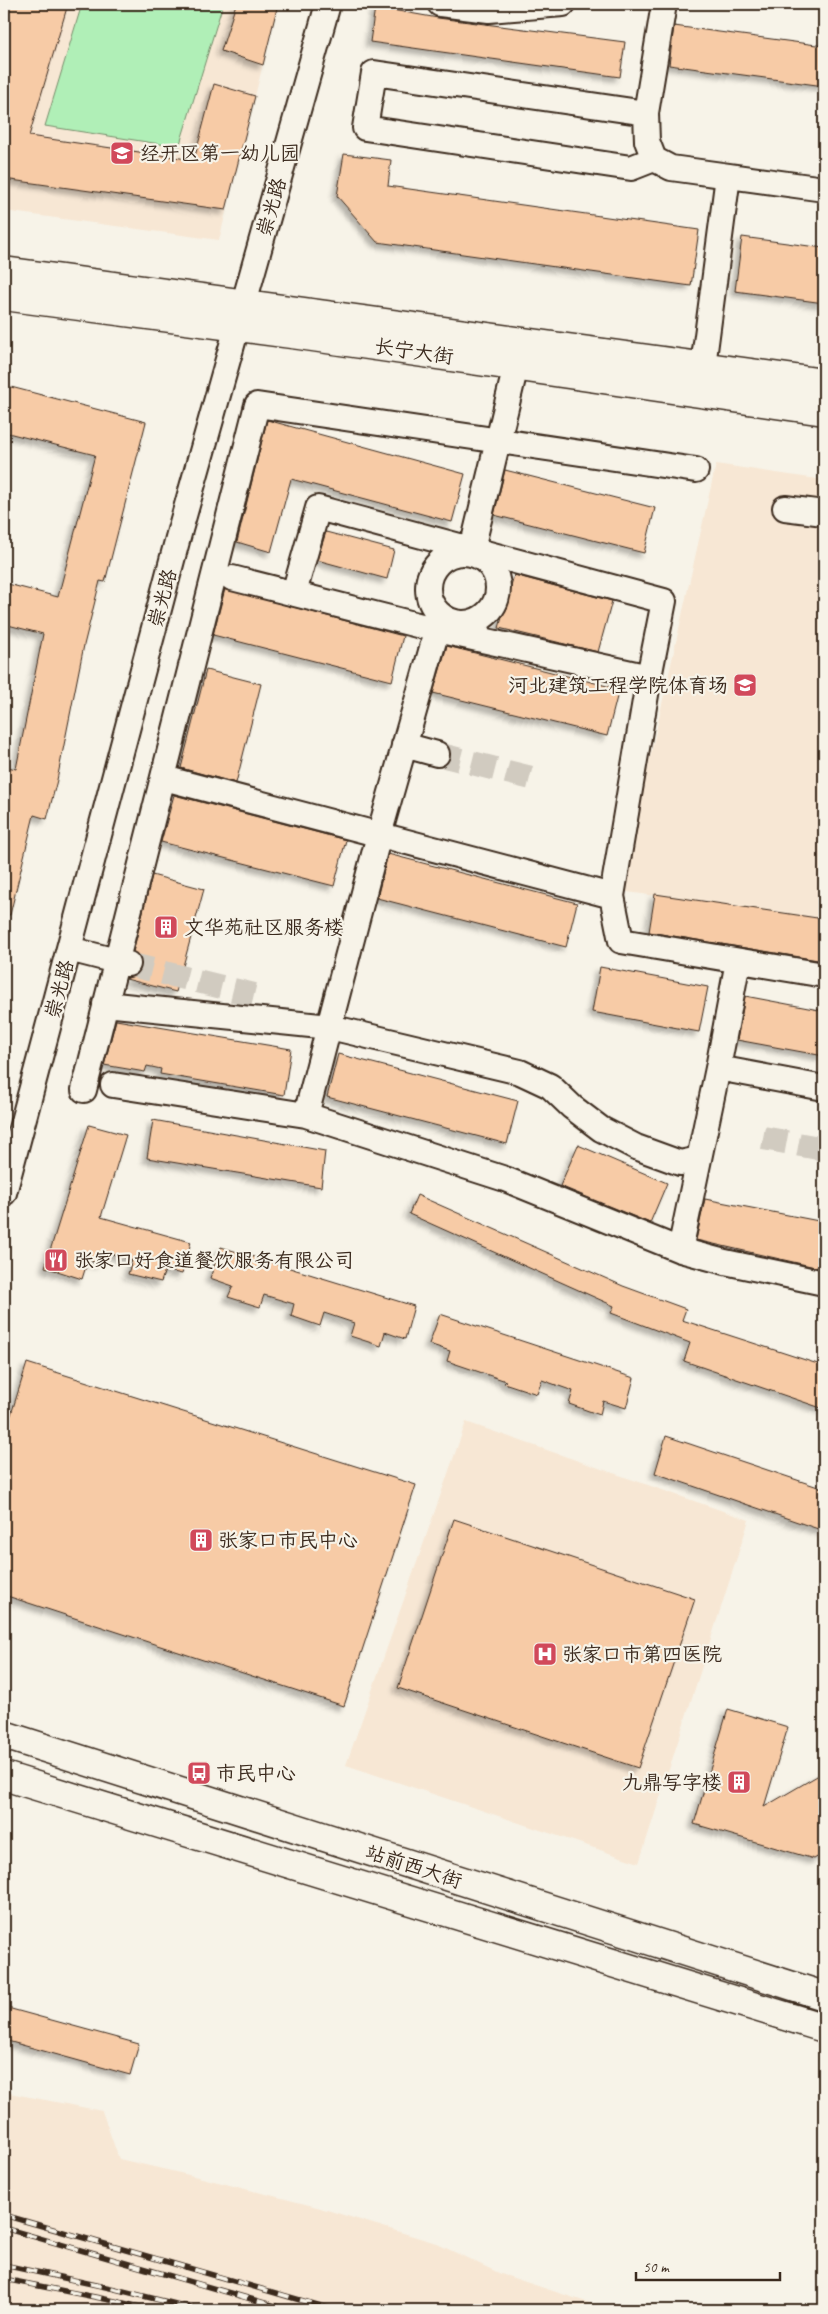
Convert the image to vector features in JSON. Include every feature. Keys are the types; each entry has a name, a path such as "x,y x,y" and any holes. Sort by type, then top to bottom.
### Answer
{"main road":[{"name":"长宁大街","path":"4,271 516,366 824,411"},
{"name":"长宁大街","path":"4,296 241,316 703,366 824,383"},
{"name":"站前西大街","path":"4,1735 824,1996"},
{"name":"站前西大街","path":"4,1776 824,2028"}],"street":[{"name":"崇光路","path":"4,1194 180,530 328,4"},
{"path":"440,4 489,10 563,4"},
{"path":"664,4 646,113 648,141 654,159 671,168 824,189"},
{"path":"646,113 374,73 365,128 631,168 654,159"},
{"path":"703,366 728,176"},
{"path":"471,551 516,366"},
{"path":"84,1090 105,1004 122,963 164,778 257,405 498,439 696,470"},
{"path":"294,593 318,508 471,551 664,601 649,677 612,896 621,941 824,975"},
{"path":"785,508 824,513"},
{"path":"306,1115 379,835 439,622 429,595 428,583 438,563 448,556 471,551 490,565 496,575 497,597 492,608 479,618 462,622 451,620 439,622"},
{"path":"232,578 294,593 439,622 649,677"},
{"path":"404,745 437,754"},
{"path":"164,778 612,896"},
{"path":"69,949 122,963"},
{"path":"680,1250 738,961"},
{"path":"105,1004 330,1027 520,1072 550,1086 572,1107 600,1129 636,1147 680,1163 699,1159"},
{"path":"718,1068 824,1088"},
{"path":"113,1085 306,1115 505,1180 680,1250 824,1284"}],"shaded area":[{"name":"经开区第一幼儿园","path":"4,4 278,4 219,240 4,211"},
{"name":"河北建筑工程学院体育场","path":"716,464 824,480 824,919 620,891"},
{"name":"张家口市第四医院","path":"466,1422 749,1520 639,1863 346,1765"},
{"path":"4,2092 102,2111 119,2159 317,2207 433,2242 501,2274 611,2310 4,2310"}],"green space":[{"path":"82,4 223,4 179,147 45,126"}],"building":[{"path":"7,4 68,4 29,136 194,160 214,84 255,96 226,210 4,179 4,15"},
{"path":"236,4 278,4 263,65 221,51"},
{"path":"375,7 438,18 625,42 620,77 370,42"},
{"path":"674,26 824,46 824,86 669,65"},
{"path":"344,154 391,160 388,186 699,230 691,286 377,242 337,196"},
{"path":"742,237 824,248 824,303 735,291"},
{"path":"7,386 146,422 105,582 100,581 84,645 57,780 47,819 34,815 10,915 4,914 4,766 16,769 43,634 4,624 4,583 58,597 95,455 4,432 4,398"},
{"path":"267,420 465,474 452,522 291,479 271,552 237,542"},
{"path":"505,470 655,508 644,553 494,515"},
{"path":"326,532 394,550 387,579 317,560"},
{"path":"514,575 612,601 598,652 499,628"},
{"path":"225,589 403,636 392,681 213,635"},
{"path":"447,646 619,689 607,736 433,693"},
{"path":"206,670 261,684 236,783 181,768"},
{"path":"174,795 346,840 334,886 161,842"},
{"path":"388,854 577,903 566,947 377,898"},
{"name":"文华苑社区服务楼","path":"152,875 204,889 176,992 126,979 137,974 141,967 141,960 133,952"},
{"path":"655,894 824,919 824,961 649,932"},
{"path":"600,967 708,987 699,1032 592,1012"},
{"path":"745,996 824,1011 824,1056 737,1040"},
{"path":"116,1020 291,1049 284,1095 160,1074 161,1069 147,1066 145,1072 104,1065"},
{"path":"338,1054 518,1101 507,1144 327,1097"},
{"path":"153,1120 325,1151 321,1187 147,1158"},
{"path":"89,1125 126,1135 101,1217 191,1242 182,1274 165,1270 161,1282 128,1274 132,1260 103,1251 100,1264 88,1260 82,1279 45,1267"},
{"path":"578,1145 667,1183 650,1223 560,1186"},
{"path":"417,1195 623,1286 686,1309 682,1320 824,1366 824,1409 684,1361 690,1343 611,1313 614,1306 409,1214"},
{"path":"705,1199 824,1222 824,1269 696,1240"},
{"path":"221,1247 414,1306 405,1339 385,1332 381,1346 350,1336 354,1323 324,1313 320,1326 291,1316 294,1304 264,1295 260,1307 228,1297 233,1286 210,1278"},
{"path":"440,1314 634,1378 626,1408 603,1401 600,1415 569,1404 573,1391 542,1380 537,1394 504,1383 506,1381 447,1361 450,1351 429,1344"},
{"name":"张家口市民中心","path":"27,1363 416,1485 344,1706 4,1595 4,1437"},
{"path":"666,1436 824,1489 824,1531 655,1473"},
{"name":"张家口市第四医院","path":"454,1519 695,1599 638,1768 398,1688"},
{"name":"九鼎写字楼","path":"728,1709 788,1727 764,1807 824,1772 824,1853 814,1859 694,1824"},
{"path":"4,2007 139,2044 130,2075 4,2040"}],"tunnel":[{"path":"437,754 539,780"},
{"path":"128,964 254,995"},
{"path":"763,1138 824,1149"}],"railway":[{"path":"4,2215 335,2310"},
{"path":"4,2228 289,2310"},
{"path":"4,2265 200,2310"},
{"path":"4,2279 152,2310"}],"place":[{"name":"经开区第一幼儿园","path":"122,153"},
{"name":"河北建筑工程学院体育场","path":"745,685"},
{"name":"文华苑社区服务楼","path":"166,927"},
{"name":"张家口好食道餐饮服务有限公司","path":"56,1260"},
{"name":"张家口市民中心","path":"201,1540"},
{"name":"张家口市第四医院","path":"545,1654"},
{"name":"市民中心","path":"199,1773"},
{"name":"九鼎写字楼","path":"739,1782"}]}
